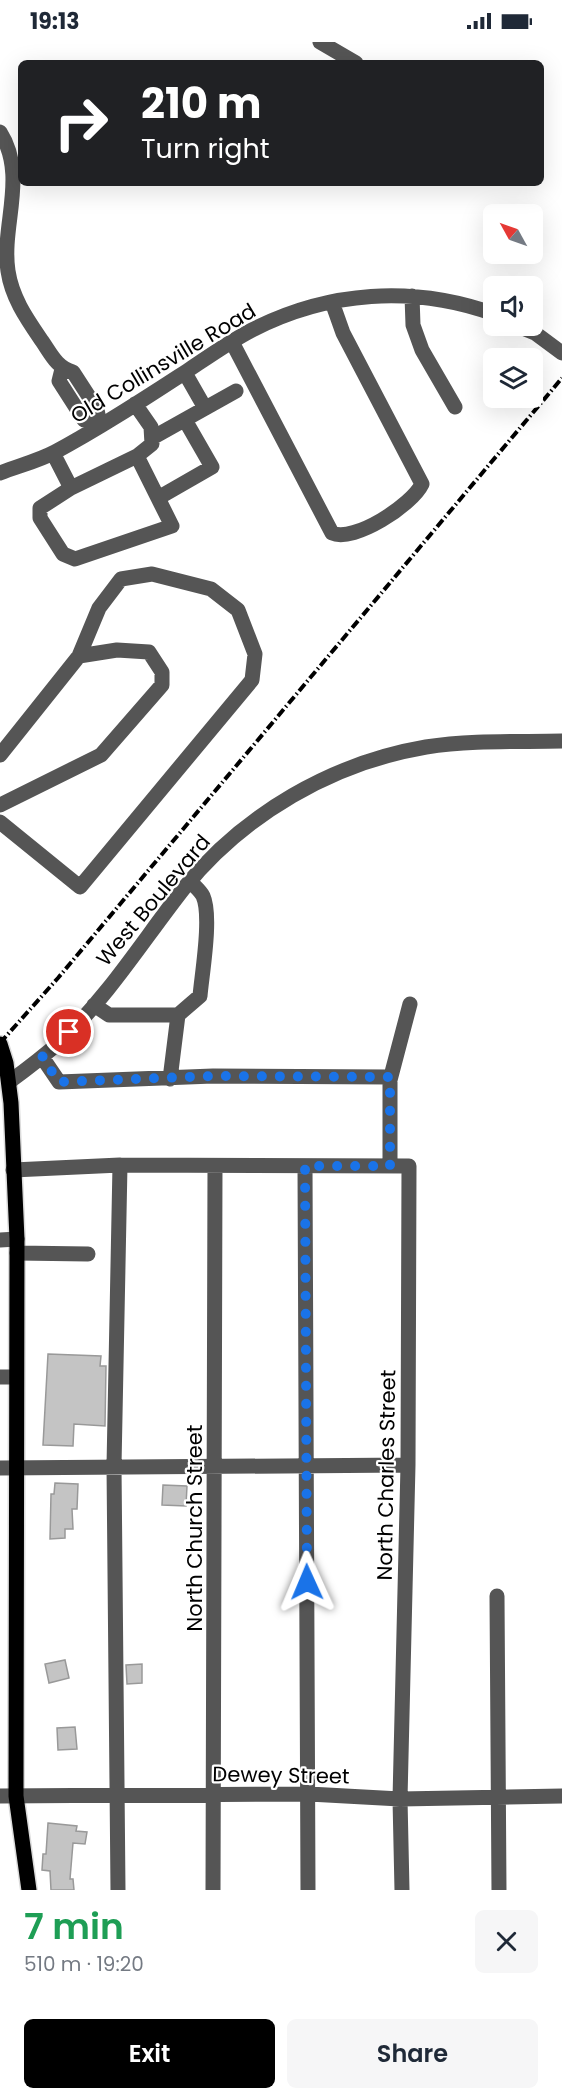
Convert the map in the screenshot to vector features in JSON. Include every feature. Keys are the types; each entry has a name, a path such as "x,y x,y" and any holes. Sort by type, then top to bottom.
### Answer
{"main road":[{"path":"0,1044 9,1082 17,1246 8,1377 8,1796 29,1887"}],"street":[{"path":"320,42 351,60"},
{"path":"0,132 12,160 14,182 4,258 14,294 23,314 62,369 73,372 97,409 100,426"},
{"name":"Old Collinsville Road","path":"0,473 53,453 100,426 232,342 253,330 300,310 345,299 396,295 447,300 483,311"},
{"path":"412,296 413,325 422,350 455,407"},
{"path":"232,342 332,533 339,536 355,533 398,510 412,499 422,484 343,333 332,302"},
{"path":"539,336 562,353"},
{"path":"184,373 205,408"},
{"path":"152,438 236,391"},
{"path":"135,404 151,427 152,444 137,456 71,489 40,508 40,518 63,554 75,559 172,526 137,456"},
{"path":"158,498 212,467 184,420"},
{"path":"53,453 71,489"},
{"path":"0,755 79,656 99,608 121,579 152,574 211,589 238,609 255,654 252,680 80,887 0,822"},
{"path":"0,805 101,755 162,685 162,672 149,652 117,650 79,656"},
{"name":"West Boulevard","path":"9,1082 42,1057 69,1032 94,1005 190,881 231,840 264,813 297,793 345,770 383,757 432,747 463,744 562,741"},
{"path":"94,1005 109,1015 178,1015 200,996 206,907 202,894 190,881"},
{"path":"13,1170 120,1165 390,1166 390,1080 410,1004"},
{"path":"170,1079 178,1015"},
{"path":"42,1057 59,1082 213,1076 390,1077 390,1080"},
{"path":"118,1890 114,1466 120,1165"},
{"name":"North Church Street","path":"213,1890 215,1166"},
{"path":"305,1166 308,1890"},
{"name":"North Charles Street","path":"390,1166 409,1166 408,1465 400,1799 402,1890"},
{"path":"0,1240 17,1246 88,1254"},
{"path":"8,1467 408,1465"},
{"path":"497,1596 499,1890"},
{"name":"Dewey Street","path":"8,1796 309,1794 400,1799 562,1796"}],"building":[{"path":"48,1354 101,1356 100,1366 106,1366 105,1426 74,1424 73,1446 43,1445"},
{"path":"55,1483 78,1484 77,1509 72,1509 73,1529 65,1529 65,1538 50,1539 51,1494 54,1494"},
{"path":"163,1485 187,1486 186,1506 162,1505"},
{"path":"65,1660 69,1678 49,1683 45,1664"},
{"path":"142,1664 142,1683 127,1684 126,1665"},
{"path":"75,1727 77,1749 58,1750 57,1728"},
{"path":"48,1823 77,1826 76,1831 87,1832 85,1844 73,1843 70,1879 73,1879 74,1890 51,1890 50,1871 42,1870 43,1854 46,1854"}],"railway":[{"path":"0,1043 58,978 562,378"}],"route":[{"path":"69,1032 42,1057 59,1082 213,1076 390,1077 390,1166 305,1166 307,1582"}]}
